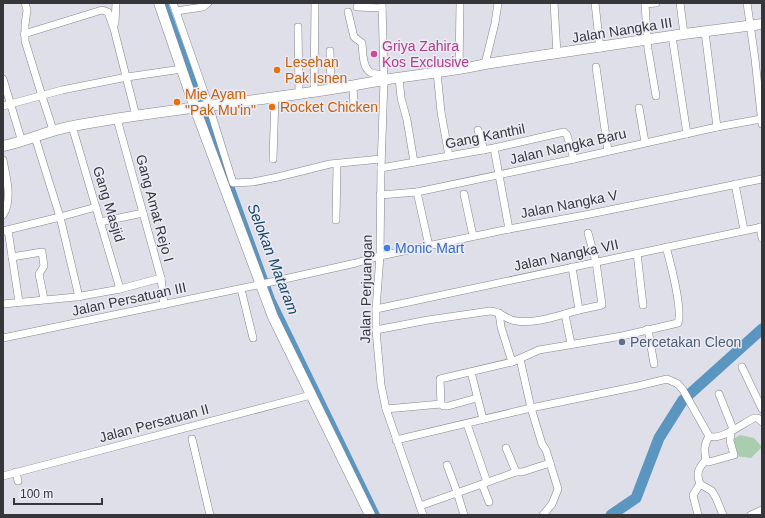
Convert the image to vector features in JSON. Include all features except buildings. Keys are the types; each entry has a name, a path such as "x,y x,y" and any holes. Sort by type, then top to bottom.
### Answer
{"street":[{"path":"25,3 27,10 24,34 42,96 54,130"},
{"path":"114,29 116,3"},
{"path":"159,3 195,108 265,283 274,317 370,515"},
{"path":"173,3 233,183 265,180 294,174 325,165 348,161 381,159"},
{"path":"176,11 203,7 208,3"},
{"path":"314,92 315,3"},
{"path":"459,70 460,3"},
{"path":"486,64 498,3"},
{"path":"554,3 557,54"},
{"path":"595,3 600,48"},
{"path":"656,3 645,4 647,40 656,96"},
{"path":"680,3 684,34"},
{"path":"747,3 762,121"},
{"path":"357,7 382,5"},
{"name":"Jalan Perjuangan","path":"382,5 383,77 380,256 376,330 381,385 386,409 423,515"},
{"path":"24,34 102,10 108,12 127,77 136,116"},
{"path":"348,12 354,37 362,43 364,61 367,70 383,77"},
{"name":"Jalan Nangka III","path":"3,146 22,142 54,130 72,126 353,86 383,77 400,78 459,70 486,64 600,48 684,34 762,24"},
{"path":"298,27 299,94"},
{"path":"705,32 717,127"},
{"path":"672,36 687,134"},
{"path":"330,51 331,89"},
{"path":"596,67 608,151"},
{"path":"7,105 62,90 127,77 182,69"},
{"path":"437,72 440,112 449,156"},
{"path":"400,78 401,98 407,120 414,162"},
{"path":"3,79 7,88 7,105 22,142"},
{"path":"353,86 354,109"},
{"path":"273,159 275,96"},
{"path":"639,108 645,142"},
{"name":"Gang Amat Rejo I","path":"117,119 161,278 164,305"},
{"name":"Jalan Nangka Baru","path":"380,196 417,192 717,127 762,121"},
{"name":"Gang Masjid","path":"72,126 120,289"},
{"path":"478,130 484,150"},
{"name":"Gang Kanthil","path":"381,168 484,150 564,132 567,135 574,159"},
{"path":"35,137 60,217 79,296"},
{"path":"494,148 509,229"},
{"path":"3,160 8,191 6,211 3,215"},
{"path":"336,220 337,164"},
{"name":"Jalan Nangka V","path":"265,283 473,236 762,179"},
{"path":"735,184 744,230"},
{"path":"417,192 429,246"},
{"path":"464,194 473,236"},
{"path":"19,302 12,257 5,229 60,217 96,207"},
{"path":"100,222 143,213"},
{"path":"761,227 762,238"},
{"name":"Jalan Nangka VII","path":"376,309 761,227"},
{"path":"376,330 428,320 490,311 499,313 508,319 526,322 602,305 596,262 588,233"},
{"path":"440,404 440,380 512,362 539,350 622,336 677,323 679,321 677,298 672,268 666,247"},
{"path":"12,257 42,252 44,266 39,274 44,299"},
{"path":"637,253 643,305"},
{"path":"572,267 579,310"},
{"path":"3,304 79,296 120,289 161,278"},
{"name":"Jalan Persatuan III","path":"3,338 265,283"},
{"path":"241,289 253,338"},
{"path":"499,313 501,327 512,362"},
{"path":"565,314 571,344"},
{"path":"648,329 654,364"},
{"path":"520,359 531,408 558,489 552,504 543,515"},
{"path":"396,440 531,408 638,386 663,379 678,384 692,404 709,436 713,438 761,416 742,367"},
{"path":"471,372 483,419"},
{"path":"706,460 709,462 734,455 730,441 732,430 719,394"},
{"name":"Jalan Persatuan II","path":"3,476 311,395"},
{"path":"386,409 440,404 444,407 477,398"},
{"path":"467,424 485,483 489,502"},
{"path":"706,460 704,445 709,436"},
{"path":"192,439 210,515"},
{"path":"506,448 516,472"},
{"path":"706,460 700,466 698,478 700,484 712,491 723,515"},
{"path":"420,506 516,472 522,472 550,463"},
{"path":"447,465 464,515"},
{"path":"16,472 18,481"},
{"path":"698,515 693,495 700,484"},
{"path":"751,515 762,510"}],"green space":[{"path":"740,435 754,438 762,447 751,458 735,456 730,441"}],"waterway":[{"name":"Selokan Mataram","path":"165,3 272,299 377,515"},
{"path":"611,515 636,498 659,438 683,400 762,329"}],"place":[{"name":"Griya Zahira Kos Exclusive","path":"374,54"},
{"name":"Lesehan Pak Isnen","path":"277,70"},
{"name":"Mie Ayam \"Pak Mu'in\"","path":"177,102"},
{"name":"Rocket Chicken","path":"272,107"},
{"name":"Monic Mart","path":"387,248"},
{"name":"Percetakan Cleon","path":"622,342"}]}
